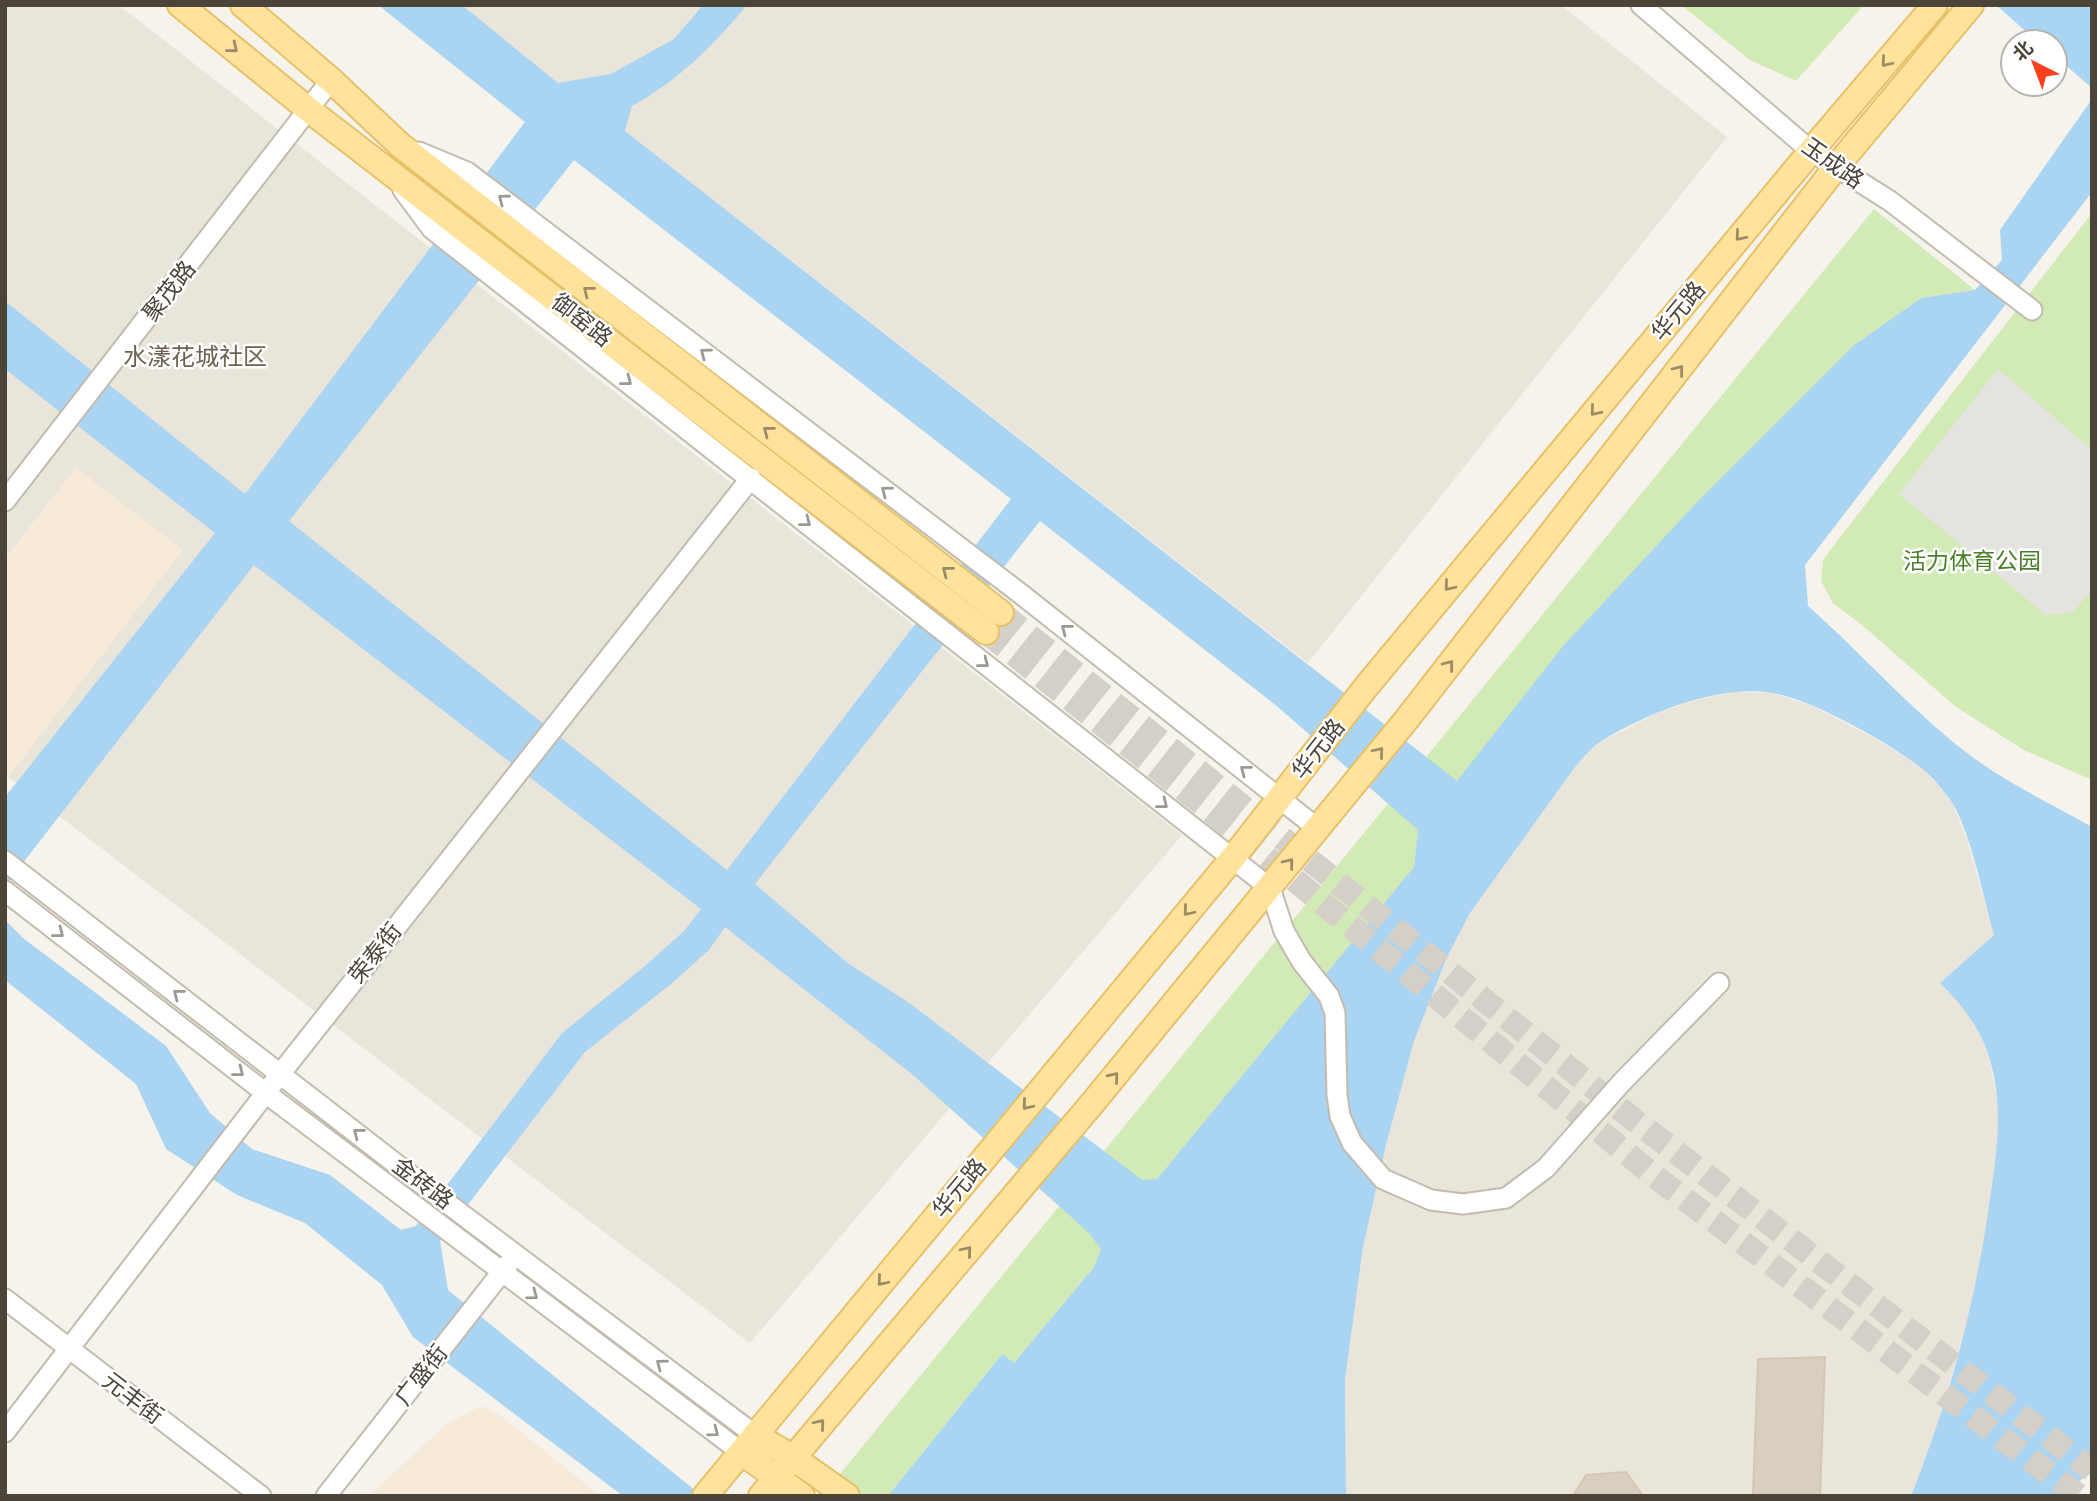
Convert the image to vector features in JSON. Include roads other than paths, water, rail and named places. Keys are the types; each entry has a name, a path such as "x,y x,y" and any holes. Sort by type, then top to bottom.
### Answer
{"main road":[{"name":"御窑路","path":"180,5 309,110 387,169 438,220 503,271 986,632"},
{"name":"御窑路","path":"243,5 331,80 400,145 463,181 1001,613"},
{"name":"华元路","path":"761,1496 1270,888 1407,719 1836,167 1971,5"},
{"name":"华元路","path":"707,1493 1232,859 1366,687 1811,150 1933,8"},
{"name":"金砖路","path":"748,1443 785,1467 847,1496"},
{"name":"金砖路","path":"785,1467 802,1496"}],"street":[{"name":"玉成路","path":"1641,5 1811,150 1890,201 2032,310"},
{"name":"聚茂路","path":"5,501 331,80"},
{"path":"463,181 539,227 1021,594 1317,828"},
{"path":"503,271 751,478 1270,888 1284,931 1302,962 1329,996 1335,1013 1340,1116 1352,1143 1383,1179 1431,1200 1463,1204 1506,1198 1546,1168 1622,1082 1719,984"},
{"name":"荣泰街","path":"5,1432 505,786 751,478"},
{"name":"金砖路","path":"5,861 431,1191 475,1222 748,1443"},
{"name":"金砖路","path":"5,891 267,1094 502,1271 748,1443"},
{"name":"广盛街","path":"326,1496 516,1255"},
{"name":"元丰街","path":"5,1299 261,1496"}],"water":[{"path":"378,5 462,5 558,83 611,74 674,39 703,5 747,5 694,61 665,85 632,106 625,131 1457,781 1564,645 1702,497 1853,346 1921,298 1975,290 2002,260 2000,230 2092,99 2092,192 1805,565 1808,606 1926,718 1997,774 2092,827 2092,1473 2084,1477 2065,1496 1911,1496 1949,1387 1969,1313 1984,1237 1998,1128 1994,1075 1981,1036 1956,1000 1940,983 1994,935 1963,825 1949,798 1936,782 1924,770 1870,734 1808,704 1773,693 1752,691 1705,697 1635,722 1597,744 1575,767 1470,913 1447,957 1414,1041 1386,1145 1363,1247 1345,1380 1346,1496 888,1496 1002,1354 1014,1363 1094,1267 1101,1249 1089,1233 913,1075 725,927 709,950 671,984 585,1052 440,1241 448,1290 702,1496 623,1496 413,1337 382,1285 305,1223 237,1195 166,1149 136,1084 5,980 5,920 23,938 166,1046 210,1113 252,1149 330,1175 401,1230 416,1226 562,1033 645,966 684,931 701,909 254,565 5,886 5,797 215,533 5,369 5,301 245,494 525,122","holes":["574,160 1011,499 727,870 289,521","1040,521 1278,707 1418,830 1414,867 1157,1179 1142,1180 908,1002 849,964 755,884"]},
{"path":"1996,5 2092,5 2092,88 2069,68 2069,28 2022,28"}],"tunnel":[{"path":"1001,613 1638,1123 2092,1470"},
{"path":"986,632 1212,812 1653,1175 2079,1496"}],"district":[{"name":"水漾花城社区","path":"195,357"}],"park label":[{"name":"活力体育公园","path":"1972,561"}]}
